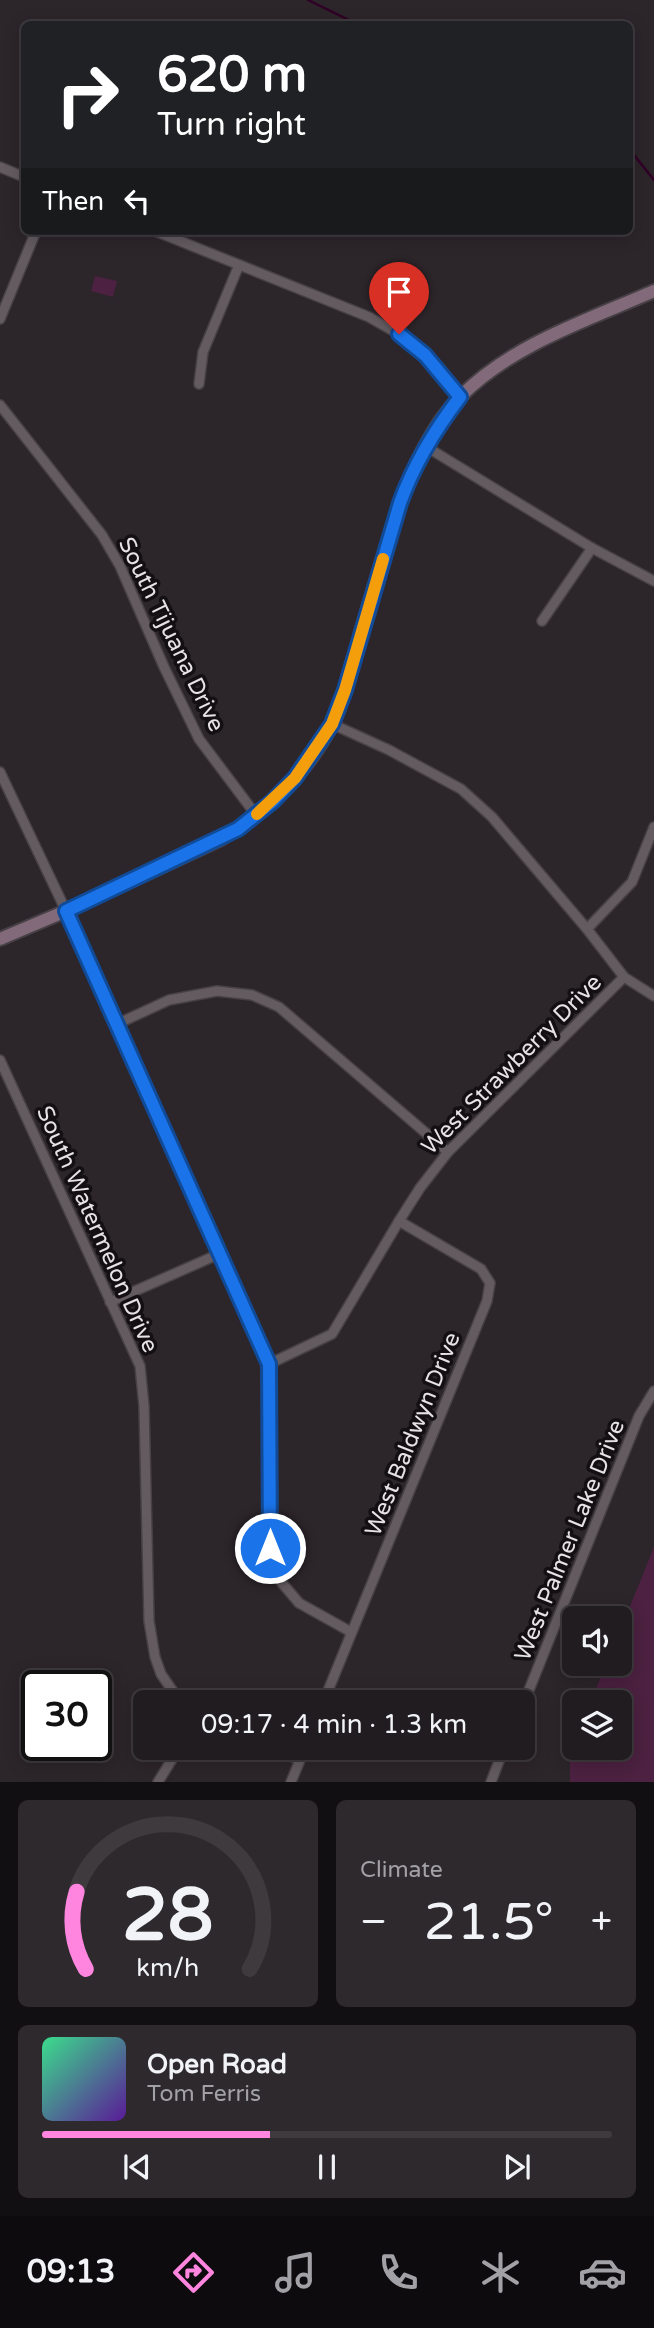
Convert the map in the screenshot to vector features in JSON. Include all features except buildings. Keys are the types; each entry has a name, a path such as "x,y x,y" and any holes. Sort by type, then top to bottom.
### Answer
{"street":[{"path":"0,167 21,176"},
{"path":"0,319 34,235"},
{"path":"165,235 369,317 399,334 425,355 460,397"},
{"path":"199,384 203,352 239,265"},
{"path":"0,939 220,838 256,815 295,778 332,724 345,690 411,473 425,446 460,397 494,368 522,351 654,290"},
{"name":"South Tijuana Drive","path":"0,405 102,535 120,566 199,739 256,815"},
{"path":"425,446 592,548 654,581"},
{"path":"542,621 592,548"},
{"path":"332,724 397,754 461,789 492,817 624,977 654,996"},
{"path":"0,772 66,911 269,1364 270,1548 282,1583 299,1603 351,1632"},
{"path":"587,929 632,881 654,827"},
{"name":"West Strawberry Drive","path":"269,1364 332,1334 420,1188 448,1152 624,977"},
{"path":"117,1024 169,1000 217,992 252,995 279,1007 448,1152"},
{"name":"South Watermelon Drive","path":"0,1060 140,1366 144,1406 149,1621 155,1657 161,1674 172,1690"},
{"name":"West Baldwyn Drive","path":"328,1690 487,1301 490,1283 481,1269 399,1221"},
{"path":"110,1303 219,1254"},
{"name":"West Palmer Lake Drive","path":"529,1690 639,1416 654,1391"},
{"path":"158,1782 172,1760"},
{"path":"291,1782 300,1760"},
{"path":"491,1782 499,1760"}],"shaded area":[{"path":"95,276 117,281 113,297 91,291"},
{"path":"654,1547 654,1782 570,1782 570,1760 632,1760 632,1690 595,1690 601,1676 632,1676 630,1606"}],"waterway":[{"path":"308,0 351,21"},
{"path":"633,154 654,180"}],"slow traffic":[{"path":"257,814 295,778 332,724 345,690 383,559"}],"route":[{"path":"270,1548 269,1364 66,911 238,829 273,801 295,778 332,724 345,690 369,603 411,473 439,424 460,397 425,355 399,334"}]}
